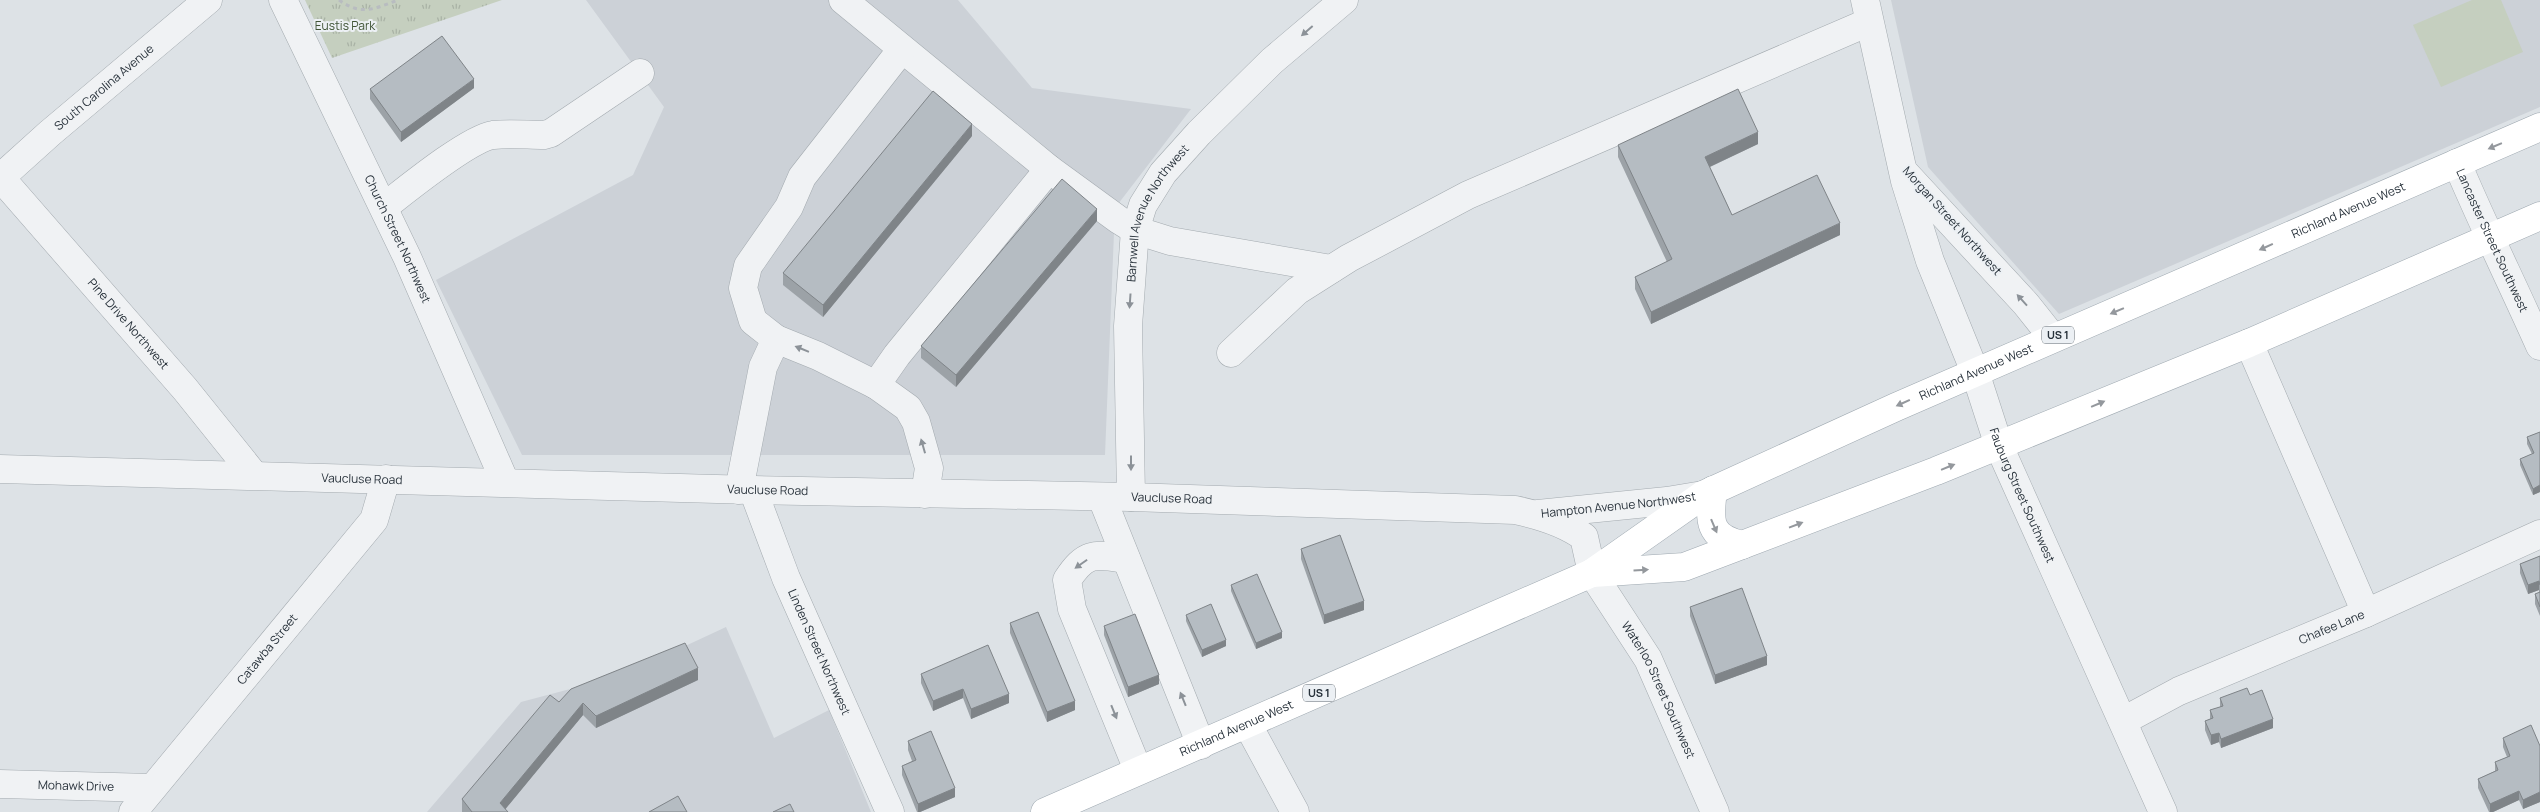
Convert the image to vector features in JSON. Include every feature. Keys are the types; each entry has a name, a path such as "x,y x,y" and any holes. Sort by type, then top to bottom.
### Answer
{"main road":[{"name":"Richland Avenue West","path":"1045,812 1592,573 1708,492 2052,338 2540,127"},
{"name":"Richland Avenue West","path":"1592,573 1684,567 1999,446 2250,343 2540,216"},
{"path":"1708,492 1713,527 1718,535 1726,541 1742,545"}],"street":[{"name":"South Carolina Avenue","path":"0,177 208,0"},
{"name":"Church Street Northwest","path":"283,0 431,309 506,482"},
{"path":"843,0 1049,170 1135,230 1170,241 1331,270"},
{"name":"Barnwell Avenue Northwest","path":"1131,497 1128,326 1135,230 1143,205 1152,188 1198,133 1272,61 1344,0"},
{"path":"1231,353 1297,291 1468,194 1867,11"},
{"name":"Morgan Street Northwest","path":"1867,11 1902,170 2026,304 2052,338"},
{"path":"902,49 802,177 789,207 748,266 743,288 753,321 776,338 818,356 876,385 908,408 916,422 928,468 925,494"},
{"path":"384,208 421,178 476,141 493,135 544,135 551,133 640,73"},
{"name":"Lancaster Street Southwest","path":"2457,163 2489,238 2516,291 2540,346"},
{"path":"876,385 897,355 1049,170"},
{"name":"Fauburg Street Southwest","path":"1902,170 1930,261 1975,372 1999,446 2163,812"},
{"name":"Pine Drive Northwest","path":"0,177 185,389 254,474"},
{"path":"746,490 763,367 776,338"},
{"path":"2250,343 2366,613"},
{"name":"Vaucluse Road","path":"0,469 254,474 746,490 1102,498 1131,497 1515,510 1534,514"},
{"name":"Catawba Street","path":"133,812 374,520 386,479"},
{"name":"Linden Street Northwest","path":"746,490 890,812"},
{"name":"Hampton Avenue Northwest","path":"1534,514 1667,501 1708,492"},
{"path":"1102,498 1201,745"},
{"path":"1534,514 1574,530 1584,537 1592,573"},
{"name":"Chafee Lane","path":"2122,721 2179,691 2366,613 2540,534"},
{"path":"1126,559 1097,554 1076,566 1067,580 1072,609 1138,770"},
{"name":"Waterloo Street Southwest","path":"1592,573 1648,659 1715,812"},
{"path":"1248,724 1295,812"},
{"name":"Mohawk Drive","path":"0,784 152,788"}],"path":[{"path":"339,0 351,9 369,10 398,0"}],"shaded area":[{"path":"586,0 958,0 1032,88 1191,109 1115,208 1105,455 522,455 436,280 633,175 664,107"},
{"path":"1891,0 2540,0 2540,107 2059,314 1928,167"},
{"path":"726,627 774,738 829,710 871,812 427,812 521,702 623,675"}],"green space":[{"name":"Eustis Park","path":"305,0 502,0 332,58"},
{"path":"2472,0 2501,0 2523,52 2441,87 2413,25"}],"building":[{"path":"442,36 474,79 401,132 370,89"},
{"path":"1738,89 1758,132 1705,157 1732,215 1817,175 1840,223 1651,312 1635,277 1672,259 1618,145"},
{"path":"933,91 972,124 823,305 783,273"},
{"path":"1062,179 1097,209 956,375 921,346"},
{"path":"2540,432 2540,485 2533,489 2520,459 2534,453 2527,437"},
{"path":"1340,535 1364,601 1324,615 1301,549"},
{"path":"2540,556 2540,585 2539,581 2528,585 2520,564"},
{"path":"1257,574 1282,632 1256,643 1231,585"},
{"path":"1742,588 1767,656 1715,675 1690,607"},
{"path":"2540,592 2540,607 2535,594"},
{"path":"1211,604 1226,640 1202,650 1186,615"},
{"path":"1038,612 1075,701 1047,712 1010,623"},
{"path":"1135,614 1159,675 1128,687 1104,626"},
{"path":"685,643 698,668 596,716 583,703 500,803 508,812 472,812 462,799 550,695 559,702 571,689"},
{"path":"988,645 1009,694 971,709 963,689 933,701 921,674"},
{"path":"2247,688 2250,695 2262,690 2273,719 2221,739 2219,733 2211,735 2205,721 2213,718 2210,710 2223,706 2220,698"},
{"path":"2531,725 2540,746 2540,792 2523,800 2519,791 2490,804 2478,779 2498,770 2495,762 2510,756 2503,738"},
{"path":"931,731 955,788 918,804 902,766 916,760 908,741"},
{"path":"678,796 687,812 649,812"},
{"path":"790,804 794,812 773,812"}]}
